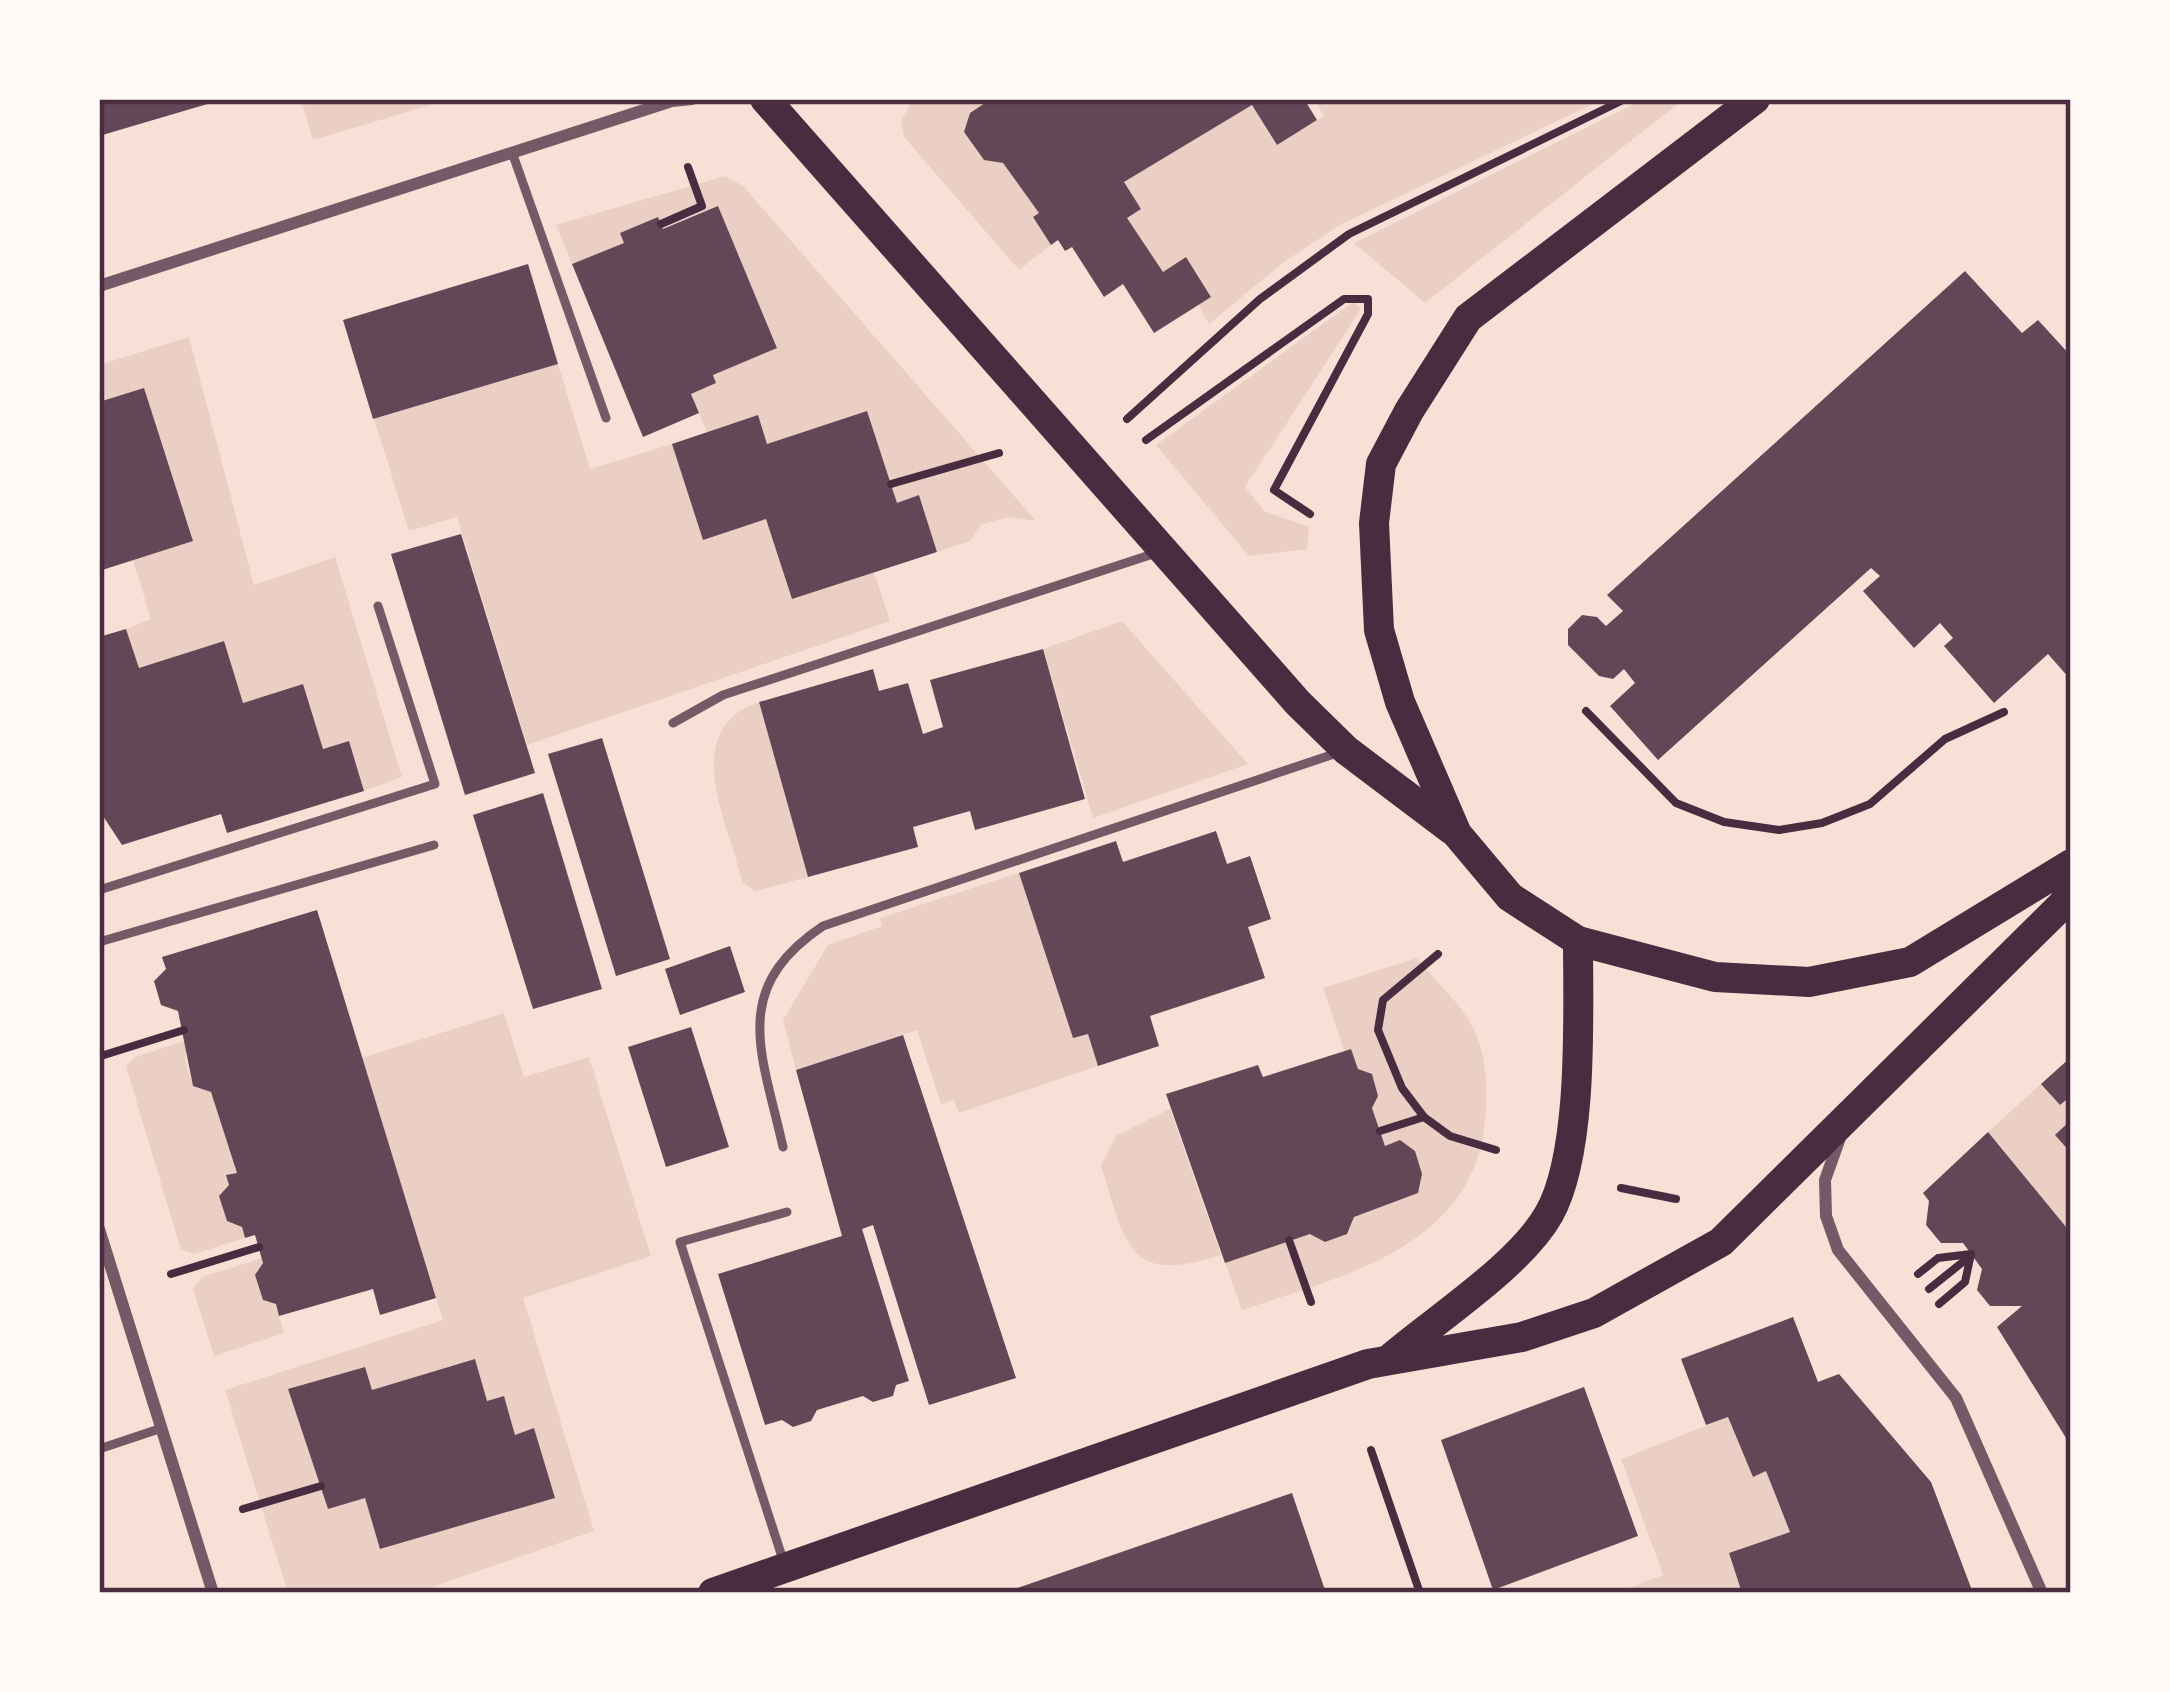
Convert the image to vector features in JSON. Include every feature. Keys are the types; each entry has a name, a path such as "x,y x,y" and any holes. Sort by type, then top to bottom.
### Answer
{"main road":[{"path":"765,99 1346,750 1457,834 1510,897 1578,940 1714,977 1809,982 1910,962 2071,865"},
{"path":"1457,834 1400,702 1379,630 1374,524 1381,464 1468,318 1755,99"},
{"path":"713,1593 1393,1356 1522,1337 1594,1313 1720,1242 2071,890"},
{"path":"1393,1356 1521,1248 1549,1215 1567,1150 1579,1036 1578,940"}],"street":[{"path":"99,286 672,101 692,99"},
{"path":"1846,1120 1825,1180 1826,1216 1838,1250 1956,1398 2042,1593"},
{"path":"99,1229 213,1593"}],"lane":[{"path":"513,155 606,418"},
{"path":"673,723 723,695 1163,550"},
{"path":"99,890 435,784 378,606"},
{"path":"783,1147 756,1027 764,988 787,950 824,926 1346,750"},
{"path":"99,942 434,845"},
{"path":"786,1568 680,1242 787,1212"},
{"path":"99,1449 162,1428"}],"path":[{"path":"1127,419 1260,299 1349,235 1625,99"},
{"path":"661,224 702,206 688,167"},
{"path":"1146,440 1344,299 1369,299 1368,314 1274,490 1310,514"},
{"path":"890,484 1003,452"},
{"path":"1586,711 1676,803 1724,822 1779,830 1822,823 1870,804 1945,740 2004,712"},
{"path":"1438,954 1383,1000 1378,1030 1402,1088 1424,1118 1450,1136 1496,1150"},
{"path":"104,1055 184,1030"},
{"path":"1379,1131 1424,1118"},
{"path":"1616,1188 1699,1204"},
{"path":"1289,1240 1311,1302"},
{"path":"171,1274 259,1247"},
{"path":"1917,1275 1938,1258 1971,1254 1966,1282 1939,1304"},
{"path":"1928,1290 1971,1255"},
{"path":"1371,1450 1420,1593"},
{"path":"242,1509 321,1486"}],"shaded area":[{"path":"301,99 451,99 313,140"},
{"path":"913,99 991,99 970,113 964,132 984,160 1003,163 1039,213 1034,218 1051,245 1019,270 904,137 901,121"},
{"path":"1314,99 1603,99 1340,225 1284,262 1209,324 1198,305 1211,296 1187,258 1163,272 1127,218 1140,209 1124,182 1252,105 1277,145 1324,116"},
{"path":"1644,99 1684,99 1425,303 1354,243"},
{"path":"725,176 743,186 1036,521 1008,517 980,525 970,541 937,552 920,496 897,503 866,412 767,444 757,416 707,432 691,394 716,383 713,375 777,347 718,207 663,229 658,217 624,243 572,264 556,225"},
{"path":"1353,302 1361,309 1245,487 1264,511 1309,527 1307,549 1249,556 1156,445"},
{"path":"189,337 254,585 335,557 402,777 364,791 349,741 323,749 303,684 243,703 224,641 139,668 126,629 151,619 133,560 193,540 144,389 99,403 99,365"},
{"path":"558,364 590,469 672,444 703,539 766,519 792,599 874,572 890,621 527,745 457,517 409,531 374,419"},
{"path":"1122,621 1248,764 1093,818 1043,649"},
{"path":"759,702 808,877 756,891 743,883 720,807 714,756 720,733 734,715"},
{"path":"1019,873 1073,1037 1088,1034 1098,1066 959,1113 954,1100 941,1104 917,1030 796,1070 783,1020 828,945 882,926 880,918"},
{"path":"1417,958 1464,1013 1480,1045 1486,1108 1475,1164 1456,1199 1429,1228 1397,1250 1360,1269 1242,1310 1225,1263 1310,1234 1347,1234 1354,1217 1417,1193 1417,1163 1400,1141 1385,1146 1372,1108 1372,1075 1358,1069 1351,1049 1344,1051 1323,988"},
{"path":"504,1013 524,1077 589,1057 651,1256 523,1298 594,1531 415,1593 288,1593 225,1390 443,1320 362,1058","holes":["364,1367 372,1390 487,1401 504,1396 515,1435 534,1429 555,1498 381,1549 365,1498 327,1508 289,1390"]},
{"path":"187,1040 185,1061 193,1086 211,1092 237,1173 227,1176 229,1185 219,1196 227,1221 242,1227 245,1238 194,1254 181,1250 126,1066 135,1057"},
{"path":"2041,1084 2060,1105 2071,1096 2071,1233 1988,1132"},
{"path":"1170,1109 1221,1255 1166,1265 1148,1261 1125,1237 1101,1166 1116,1136"},
{"path":"262,1258 284,1333 214,1356 193,1289 202,1277"},
{"path":"1728,1417 1766,1471 1790,1532 1729,1553 1742,1593 1616,1593 1663,1575 1621,1459"}],"building":[{"path":"99,99 221,99 221,100 99,136"},
{"path":"991,99 1304,99 1317,120 1277,145 1252,105 1124,182 1141,209 1127,218 1163,272 1186,257 1211,297 1154,333 1123,284 1104,297 1072,247 1065,251 1058,240 1051,245 1033,217 1039,213 1003,163 984,160 964,132 970,113"},
{"path":"718,206 777,348 713,375 716,383 691,394 699,413 643,437 572,264 624,243 620,233 658,217 663,229"},
{"path":"528,264 558,364 373,419 343,320"},
{"path":"1965,271 2022,333 2038,320 2071,356 2071,680 2048,654 1994,703 1944,646 1953,638 1940,623 1914,648 1863,591 1880,576 1871,568 1658,760 1610,706 1635,683 1624,669 1613,679 1599,676 1568,645 1568,629 1582,615 1597,617 1606,626 1623,611 1607,595"},
{"path":"144,388 193,541 99,571 99,402"},
{"path":"867,411 897,503 919,495 937,552 792,599 766,519 703,540 672,444 758,415 767,444"},
{"path":"461,534 535,773 465,795 391,554"},
{"path":"126,629 139,668 224,641 243,703 303,684 323,749 349,741 364,791 227,833 221,814 122,845 99,810 104,788 99,773 99,637"},
{"path":"1043,649 1085,799 975,830 970,811 913,827 918,847 808,877 759,702 873,669 879,691 908,683 923,734 943,727 930,680"},
{"path":"602,738 670,959 616,976 548,754"},
{"path":"543,793 602,989 533,1009 473,815"},
{"path":"1216,831 1227,864 1250,856 1271,919 1248,927 1265,978 1150,1016 1159,1046 1098,1066 1088,1034 1073,1038 1019,873 1116,841 1123,862"},
{"path":"317,910 436,1298 380,1315 373,1289 279,1316 276,1304 263,1300 255,1275 263,1263 255,1235 245,1238 242,1227 227,1221 219,1196 229,1185 226,1175 237,1173 211,1092 193,1086 178,1011 161,1005 154,981 166,969 162,957"},
{"path":"730,946 745,992 680,1015 665,969"},
{"path":"691,1027 729,1147 666,1167 628,1047"},
{"path":"903,1035 1016,1378 929,1405 873,1225 862,1229 909,1381 896,1385 893,1396 873,1402 863,1396 817,1410 811,1421 793,1427 782,1420 765,1425 718,1274 842,1236 796,1070"},
{"path":"1351,1049 1358,1069 1372,1074 1378,1096 1372,1108 1385,1146 1400,1140 1415,1151 1422,1174 1418,1193 1354,1217 1347,1234 1325,1242 1310,1234 1225,1263 1166,1094 1258,1065 1263,1077"},
{"path":"2071,1057 2071,1096 2060,1105 2041,1084"},
{"path":"2071,1120 2071,1153 2055,1135"},
{"path":"1988,1132 2071,1233 2071,1446 1997,1327 2022,1306 1990,1306 1977,1290 1982,1269 1963,1243 1941,1243 1926,1225 1929,1201 1923,1193"},
{"path":"1793,1317 1818,1382 1839,1374 1931,1482 1973,1593 1742,1593 1729,1553 1790,1532 1766,1471 1753,1477 1728,1417 1706,1425 1681,1359"},
{"path":"475,1359 487,1401 504,1396 515,1435 534,1428 555,1498 380,1549 365,1498 328,1509 288,1389 365,1367 372,1390"},
{"path":"1584,1387 1638,1536 1493,1590 1441,1440"},
{"path":"1292,1493 1326,1593 1006,1593 1006,1592"}]}
